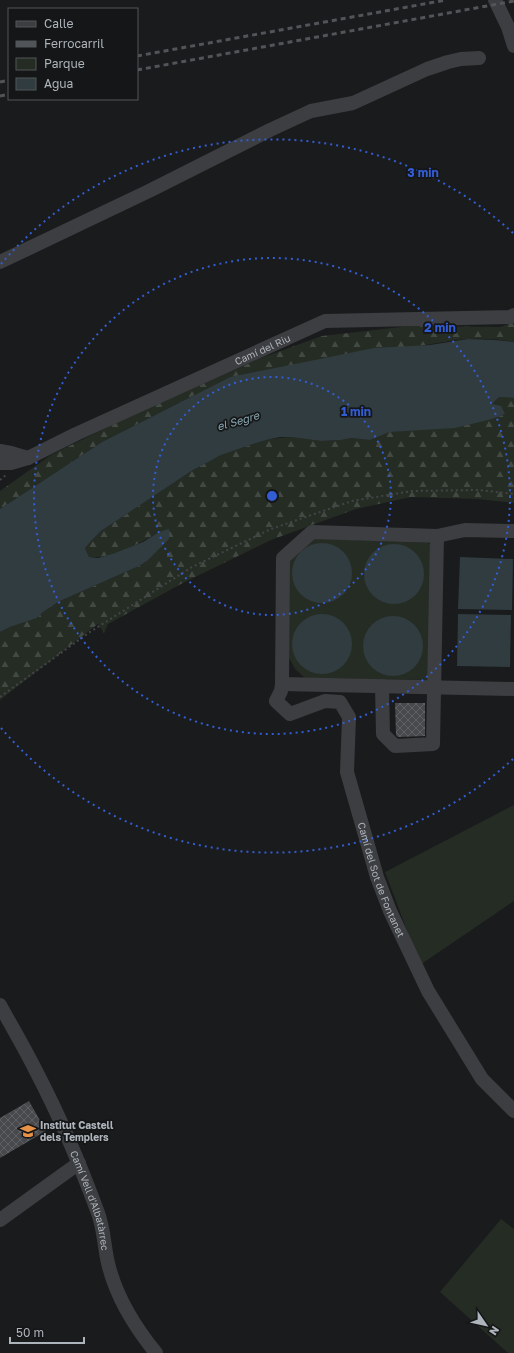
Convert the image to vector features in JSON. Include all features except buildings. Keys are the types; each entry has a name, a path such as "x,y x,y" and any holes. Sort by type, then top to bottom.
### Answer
{"street":[{"path":"495,0 508,28 514,46"},
{"path":"0,262 149,191 311,111 353,103 448,62 461,59 479,58"},
{"name":"Camí del Riu","path":"0,463 11,463 28,458 76,434 325,321 510,318 514,315"},
{"path":"0,451 28,458"},
{"path":"514,531 464,530 437,536 312,532 283,558 282,688 382,686 514,689"},
{"path":"382,686 383,734 395,746 433,744 437,536"},
{"name":"Camí del Sot de Fontanet","path":"282,688 276,702 290,714 325,701 340,702 349,717 347,772 377,877 390,910 428,991 482,1079 514,1111"},
{"name":"Camí Vell d'Albatàrrec","path":"0,1005 42,1083 79,1163 99,1215 114,1285 137,1329 156,1353"},
{"path":"0,1220 79,1163"}],"path":[{"path":"0,697 90,632 192,567 271,529 352,501 412,491 479,490 514,494"}],"green space":[{"path":"514,322 514,342 485,339 456,340 230,377 102,442 0,509 0,491 51,455 124,419 261,358 322,336 410,326 500,327"},
{"path":"499,397 514,398 514,503 478,499 411,497 356,509 271,540 181,584 108,624 104,633 98,624 0,700 0,632 37,618 43,612 60,601 139,566 147,561 169,539 159,532 126,549 98,557 89,557 85,548 101,531 193,470 212,459 231,451 270,439 291,437 321,441 351,438 370,440 390,432 471,423 492,419 505,414 491,405"},
{"path":"307,538 428,543 431,545 428,678 426,680 305,678 295,669 288,656 288,561"},
{"path":"514,805 514,901 420,965 385,872"},
{"path":"501,1219 514,1229 514,1353 508,1353 440,1292"}],"water":[{"name":"el Segre","path":"468,339 514,342 514,398 499,397 492,404 501,406 505,414 492,419 455,428 390,432 370,440 351,438 321,441 280,437 221,455 193,470 101,531 85,548 89,557 98,558 143,542 159,532 169,529 169,539 147,561 139,566 60,601 43,612 37,618 0,632 0,509 102,442 230,377 374,348 430,345"},
{"path":"316,543 328,543 339,548 347,556 352,567 350,585 339,598 328,603 316,603 305,598 297,590 292,579 292,567 297,556 305,548"},
{"path":"388,544 400,544 411,549 419,557 424,568 422,586 411,599 400,604 388,604 377,599 369,591 364,580 364,568 369,557 377,549"},
{"path":"460,557 513,559 512,610 458,609"},
{"path":"316,614 328,614 339,619 347,627 352,638 350,656 339,669 328,674 316,674 305,669 297,661 292,650 292,638 297,627 305,619"},
{"path":"458,614 511,615 510,667 457,666"},
{"path":"387,616 399,616 410,621 418,629 423,640 421,658 410,671 399,676 387,676 376,671 368,663 363,652 363,640 368,629 376,621"}],"railway":[{"path":"138,56 446,0"},
{"path":"138,70 514,1"},
{"path":"0,82 8,80"},
{"path":"0,96 8,94"}],"place":[{"name":"Institut Castell dels Templers","path":"28,1131"}]}
